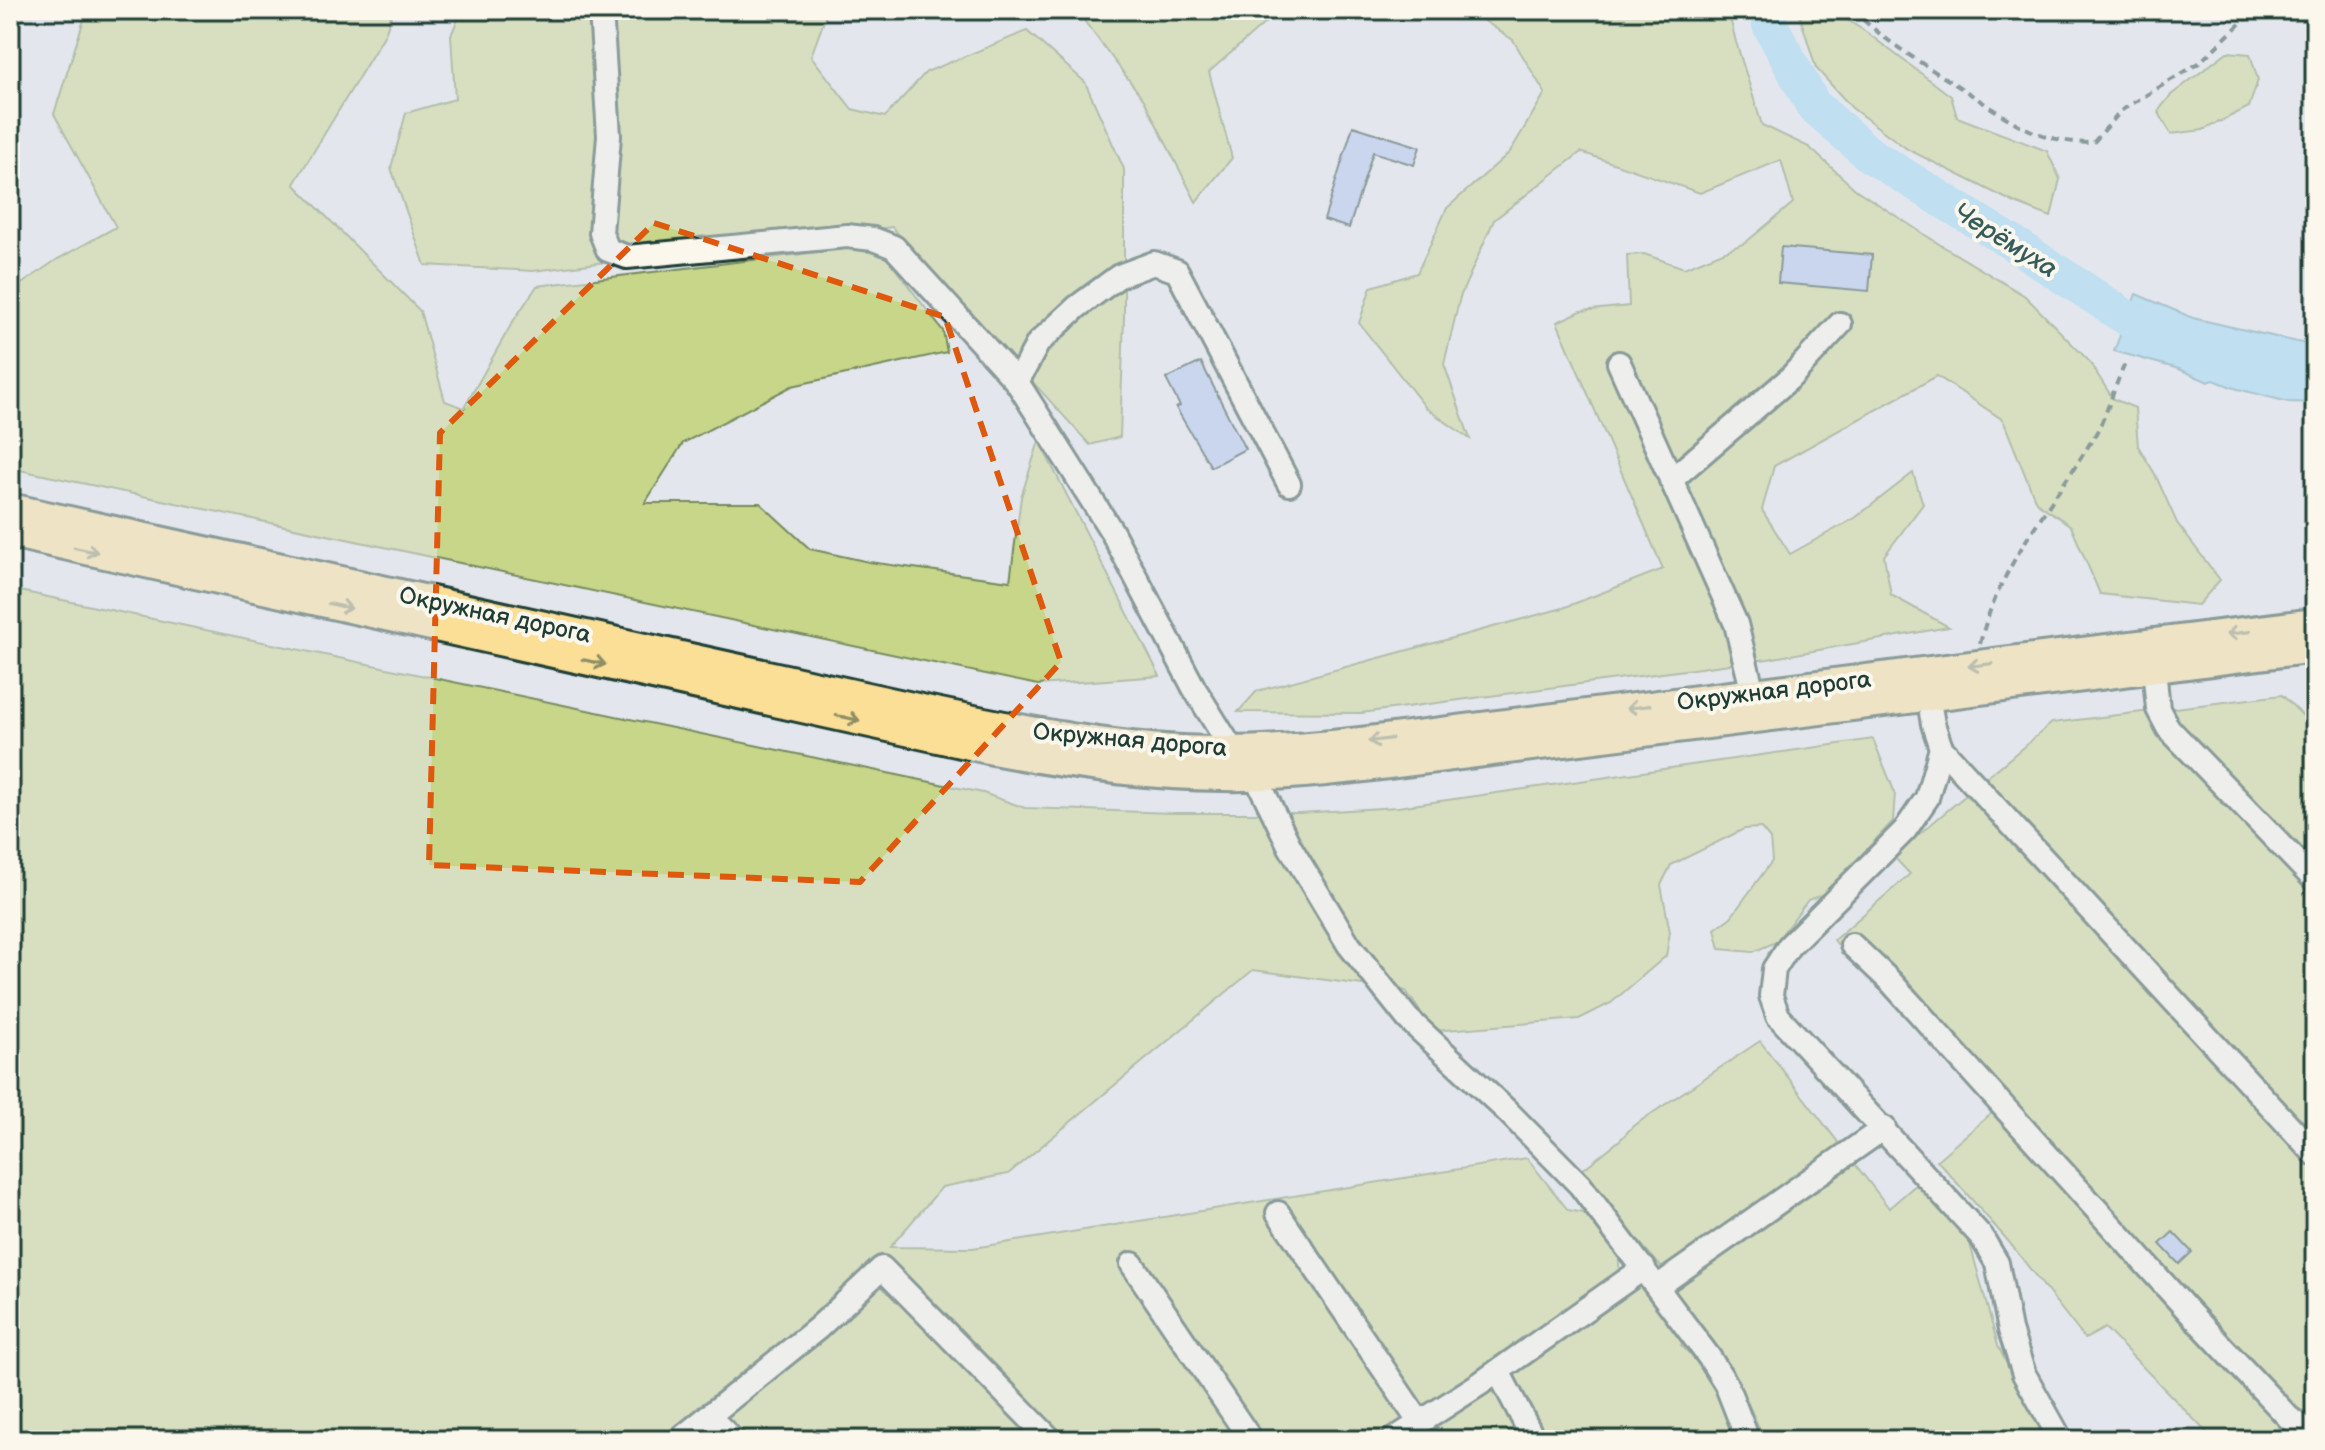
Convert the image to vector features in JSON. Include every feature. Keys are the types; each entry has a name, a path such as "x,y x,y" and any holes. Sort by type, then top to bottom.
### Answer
{"main road":[{"name":"Окружная дорога","path":"10,508 1008,727 1131,746 1233,751 1361,742 2315,623"},
{"name":"Окружная дорога","path":"10,533 1018,755 1144,772 1253,775 1364,767 2315,648"}],"street":[{"path":"601,10 609,136 601,233 608,250 627,257 847,236 873,239 894,247 1017,382 1112,532 1194,688 1233,751 1253,775 1284,837 1349,945 1394,1004 1559,1162 1650,1278 1726,1384 1748,1440"},
{"path":"1017,382 1038,343 1077,307 1119,276 1154,263 1177,271 1289,484"},
{"path":"1671,480 1789,379 1840,324"},
{"path":"1619,363 1736,624 1753,693"},
{"path":"2154,668 2158,709 2168,728 2315,880"},
{"path":"1928,696 1941,748 2315,1154"},
{"path":"1941,748 1927,798 1905,830 1789,946 1774,969 1771,996 1778,1016 1981,1236 1997,1263 2010,1330 2024,1374 2061,1440"},
{"path":"1852,945 1891,982 2150,1270 2289,1418 2305,1428 2315,1429"},
{"path":"1393,1440 1884,1128"},
{"path":"1278,1213 1420,1423"},
{"path":"1132,1264 1251,1440"},
{"path":"679,1440 818,1328 882,1268 1051,1440"},
{"path":"1498,1371 1534,1440"},
{"path":"708,1416 733,1440"}],"path":[{"path":"1853,10 1916,61 2014,124 2068,143 2093,143 2122,110 2199,63 2259,10"},
{"path":"1975,665 1986,620 2004,576 2096,432 2126,362"}],"highlighted area":[{"path":"654,223 945,317 1061,662 860,882 429,865 440,433"}],"green space":[{"path":"87,10 393,10 385,34 294,184 420,311 445,401 464,408 512,323 537,286 877,245 943,331 947,352 792,386 683,443 645,503 760,503 810,549 869,562 1010,581 1021,497 1039,441 1160,676 1038,685 10,468 10,292 56,260 116,227 54,114"},
{"path":"462,10 828,10 811,56 852,109 885,117 926,72 1027,31 1085,82 1124,169 1120,437 1090,445 892,227 533,271 425,265 391,168 406,113 455,99 451,35"},
{"path":"1076,10 1270,10 1265,23 1209,72 1232,158 1196,202 1144,100"},
{"path":"1468,10 1728,10 1762,125 1809,147 1855,189 2025,296 2089,361 2113,399 2135,408 2138,446 2155,474 2177,523 2220,580 2198,605 2100,594 2071,526 2036,502 2003,420 1937,376 1774,466 1762,510 1790,554 1855,518 1913,473 1923,504 1884,556 1891,595 1949,627 1768,659 1361,713 1238,712 1257,691 1563,608 1663,569 1557,322 1581,311 1629,306 1627,255 1644,254 1684,268 1745,243 1793,203 1781,160 1700,193 1581,152 1494,220 1460,297 1444,364 1470,439 1426,408 1359,323 1371,287 1417,273 1447,208 1510,152 1545,93 1513,40"},
{"path":"1798,10 1832,10 1951,96 1957,117 2047,151 2060,179 2051,217 2015,203 1907,149 1852,108 1816,68"},
{"path":"2227,52 2250,54 2258,80 2249,107 2203,130 2171,134 2158,111 2171,95"},
{"path":"10,589 983,793 1025,808 1299,813 1398,807 1873,739 1895,793 1893,821 1826,893 1808,900 1776,942 1753,952 1720,949 1715,929 1731,917 1772,861 1770,839 1761,828 1744,829 1671,865 1661,885 1670,932 1666,956 1611,1003 1579,1019 1434,1031 1406,991 1253,970 1008,1174 942,1187 890,1247 973,1248 1527,1158 1568,1210 1584,1213 1619,1256 1619,1276 1638,1282 1685,1343 1681,1345 1711,1376 1741,1440 10,1440"},
{"path":"2282,695 2315,728 2315,1440 2214,1440 2105,1328 2085,1339 2009,1242 1937,1160 1993,1112 1834,940 1910,874 1893,856 2052,723"},
{"path":"1760,1041 1889,1208 1918,1183 1963,1230 1970,1244 1998,1346 2028,1407 2049,1440 1765,1440 1738,1383 1671,1291 1664,1270 1581,1171 1633,1126"}],"water":[{"path":"2136,294 2193,318 2315,346 2315,403 2288,402 2214,380 2208,382 2179,369 2114,351"}],"building":[{"path":"1353,126 1420,147 1414,165 1373,152 1349,228 1324,220"},
{"path":"1781,247 1872,255 1869,291 1778,283"},
{"path":"1201,362 1245,449 1211,467 1176,408 1180,406 1166,379"},
{"path":"2173,1232 2192,1252 2179,1264 2160,1244"}],"waterway":[{"name":"Черёмуха","path":"1768,10 1770,25 1813,105 1870,155 2127,318 2171,337"}]}
